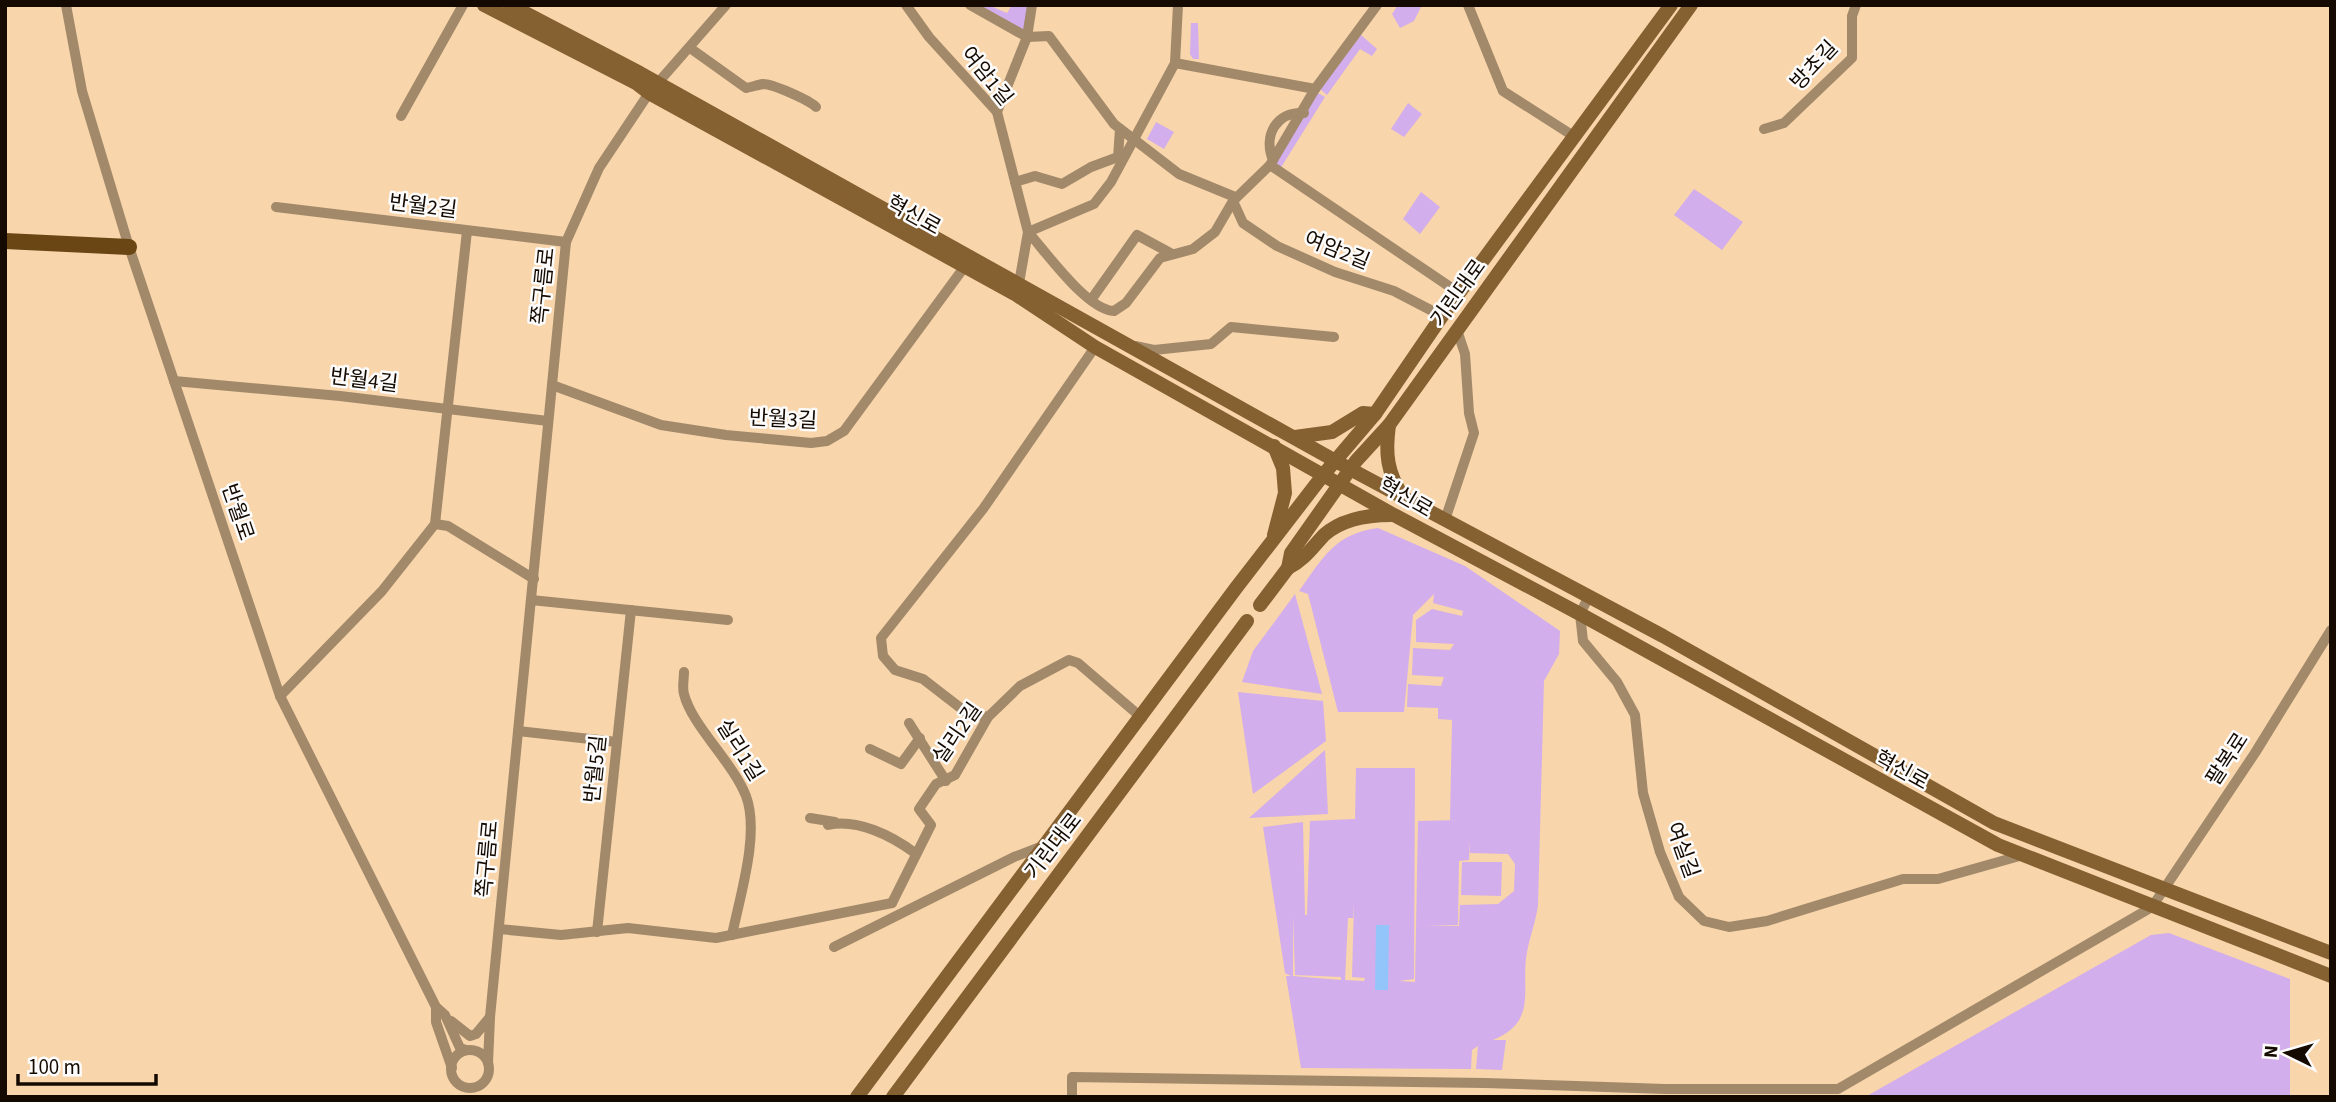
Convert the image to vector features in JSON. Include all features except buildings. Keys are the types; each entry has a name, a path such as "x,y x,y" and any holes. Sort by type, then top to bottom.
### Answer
{"main road":[{"path":"5,241 129,247"}],"street":[{"name":"반월로","path":"66,5 82,91 129,247 280,696 436,1007"},
{"path":"401,116 463,5"},
{"name":"혁신로","path":"484,5 636,83 653,88"},
{"name":"혁신로","path":"510,5 653,88 968,262 1135,349 1350,469 1663,636 1994,823 2331,953"},
{"name":"쪽구름로","path":"488,1063 490,1017 566,242 599,168 653,88 691,48 726,5"},
{"name":"여암1길","path":"906,5 929,37 997,112 1028,232 1018,289"},
{"path":"970,5 1027,37 1049,36 1120,129 1179,174 1234,199"},
{"path":"997,112 1027,37 1032,5"},
{"path":"1028,232 1094,204 1111,182 1175,63 1178,5"},
{"path":"1172,254 1137,234 1088,298 1108,311 1121,308 1160,258 1193,249 1215,232 1234,199 1271,163 1304,113 1315,89 1377,5"},
{"path":"1468,5 1503,91 1575,137"},
{"name":"기린대로","path":"857,1097 1271,543 1335,460 1375,414 1442,316 1671,5"},
{"name":"기린대로","path":"1260,605 1288,568 1292,553 1350,469 1389,425 1691,5"},
{"name":"방초길","path":"1763,129 1784,123 1852,58 1852,16 1856,5"},
{"path":"691,48 746,88 766,84 792,96 807,98 816,107"},
{"path":"1175,63 1315,89"},
{"path":"1271,163 1269,142 1275,123 1286,115 1304,113"},
{"path":"1015,182 1035,176 1062,184 1091,167 1118,158 1120,129"},
{"name":"기린대로","path":"1271,163 1459,293"},
{"name":"여암2길","path":"1234,199 1243,223 1277,246 1335,272 1394,291 1442,316"},
{"name":"반월2길","path":"276,207 566,242"},
{"path":"280,696 382,591 435,524 467,231"},
{"name":"여암1길","path":"1028,232 1088,298"},
{"name":"반월3길","path":"552,386 661,425 726,435 827,441 844,431 968,262"},
{"name":"혁신로","path":"1018,289 1095,347 1918,803 2023,855 2331,976"},
{"path":"1135,349 1135,345 1154,350 1211,344 1231,327 1334,337"},
{"path":"1445,520 1474,433 1469,413 1465,354 1457,330"},
{"path":"988,717 967,713 923,679 895,670 883,656 881,638 984,509 1095,347"},
{"name":"반월4길","path":"174,380 340,396 548,421"},
{"path":"1293,437 1332,432 1363,413 1375,414"},
{"path":"1389,425 1386,460 1392,480 1404,498"},
{"path":"1271,543 1284,493 1283,468 1274,446"},
{"path":"1288,568 1302,561 1326,534 1341,523 1374,515 1395,515"},
{"path":"435,524 448,526 534,579"},
{"path":"1580,614 1588,598"},
{"path":"531,600 728,620"},
{"name":"반월5길","path":"597,932 631,610"},
{"name":"여실길","path":"1580,614 1583,641 1617,682 1635,715 1643,793 1660,852 1679,897 1703,921 1729,928 1767,921 1903,879 1938,879 2023,855"},
{"name":"기린대로","path":"893,1097 1247,621"},
{"name":"팔복로","path":"2152,907 2255,753 2331,630"},
{"name":"실리2길","path":"892,903 931,825 919,810 936,784 955,775 988,717 1020,686 1069,660 1078,663 1142,718"},
{"name":"실리1길","path":"684,672 684,694 747,797 751,833 732,935"},
{"name":"실리2길","path":"909,723 946,781"},
{"path":"518,731 617,742"},
{"name":"실리2길","path":"870,749 901,764 920,738"},
{"path":"810,818 892,835 915,853"},
{"path":"834,947 1014,857 1043,846"},
{"path":"499,929 561,935 628,928 716,938 892,903 897,914"},
{"path":"1072,1097 1072,1077 1665,1093 1838,1089 2152,907"},
{"path":"436,1007 470,1036 476,1034 490,1017"},
{"path":"436,1007 436,1022 458,1097"},
{"path":"452,1071 456,1056 480,1044 490,1017"},
{"path":"447,1019 460,1048 482,1054 488,1063 485,1097"},
{"path":"452,1071 465,1087 477,1086 485,1080"}],"shaded area":[{"path":"972,5 988,5 1007,13 1012,5 1031,5 1027,35"},
{"path":"1398,5 1421,7 1414,21 1400,28 1392,14"},
{"path":"1191,23 1198,23 1199,59 1193,59 1190,54"},
{"path":"1361,35 1377,49 1372,56 1360,49 1327,95 1320,89"},
{"path":"1318,93 1325,97 1280,169 1272,164"},
{"path":"1408,103 1422,114 1404,137 1391,129"},
{"path":"1156,122 1174,132 1164,149 1147,139"},
{"path":"1694,189 1743,222 1722,250 1674,215"},
{"path":"1421,192 1440,207 1420,234 1403,219"},
{"path":"1378,528 1465,566 1560,631 1559,654 1544,681 1538,905 1527,952 1525,1003 1522,1014 1507,1032 1493,1040 1506,1040 1502,1070 1476,1069 1478,1046 1472,1050 1471,1069 1301,1068 1286,976 1291,976 1285,973 1263,827 1303,822 1307,915 1310,821 1355,819 1356,768 1415,768 1414,979 1399,981 1415,982 1418,821 1458,820 1450,820 1452,720 1438,719 1438,708 1407,707 1408,684 1441,686 1444,677 1412,675 1413,648 1450,650 1454,644 1416,642 1416,620 1432,609 1462,616 1463,611 1433,603 1434,594 1413,615 1404,712 1338,712 1308,594 1299,591 1331,549 1363,531","holes":["1470,841 1470,853 1508,854 1515,864 1514,891 1498,904 1460,905 1459,926 1425,925 1458,925 1459,861 1469,860","1354,903 1352,977 1365,978 1364,981 1345,980 1348,918 1353,918","1293,916 1295,975 1341,977 1341,980 1293,976"]},
{"path":"1295,594 1322,694 1242,682 1253,651"},
{"path":"1238,692 1323,701 1326,741 1253,794"},
{"path":"1325,750 1328,814 1249,818 1316,758"},
{"path":"1462,862 1502,862 1501,896 1461,895"},
{"path":"2169,933 2290,979 2290,1097 1865,1097 2151,935"}],"water":[{"path":"1376,925 1389,925 1388,990 1375,990"}]}
